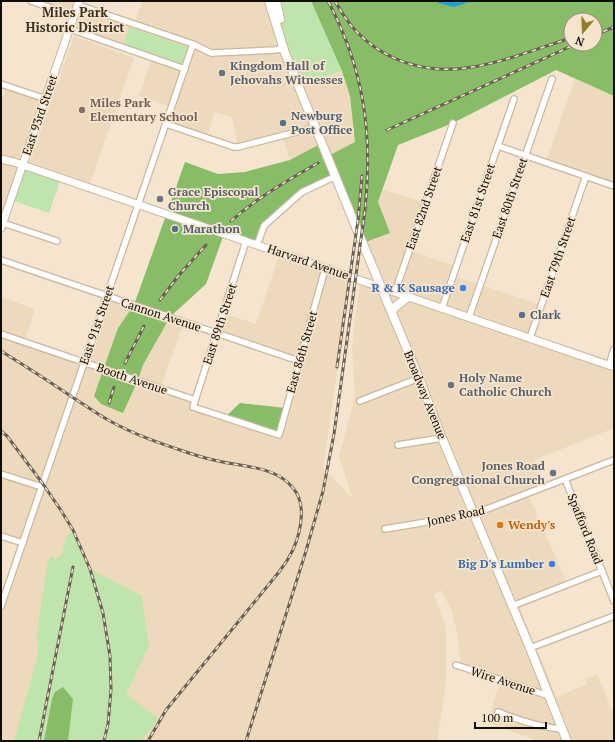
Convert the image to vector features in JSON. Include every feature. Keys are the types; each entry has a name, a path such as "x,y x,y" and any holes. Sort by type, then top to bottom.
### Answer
{"main road":[{"name":"Broadway Avenue","path":"269,1 284,48 419,378 442,438 530,648 564,740"},
{"path":"273,1 281,25"},
{"name":"Broadway Avenue","path":"276,1 284,48"},
{"name":"East 93rd Street","path":"2,223 79,3"},
{"name":"Harvard Avenue","path":"1,159 14,162 138,204 611,366"},
{"path":"392,312 395,307 408,297"}],"street":[{"path":"31,1 74,16"},
{"path":"79,3 193,44 211,53 275,50 284,48"},
{"path":"70,29 185,69"},
{"name":"East 91st Street","path":"1,604 193,44"},
{"name":"East 80th Street","path":"469,317 552,79"},
{"path":"1,84 46,99"},
{"name":"East 81st Street","path":"442,308 514,99"},
{"name":"East 82nd Street","path":"395,292 453,123"},
{"path":"166,124 234,147 316,127"},
{"path":"498,146 614,186"},
{"path":"257,245 264,226 302,192 336,176"},
{"name":"East 79th Street","path":"530,338 586,176"},
{"path":"2,223 57,241"},
{"name":"East 89th Street","path":"193,407 246,241"},
{"name":"Cannon Avenue","path":"1,260 299,361"},
{"name":"East 86th Street","path":"193,407 279,435 325,269"},
{"name":"Booth Avenue","path":"1,334 195,400"},
{"path":"611,366 614,349"},
{"path":"360,400 419,378"},
{"path":"398,445 442,438"},
{"name":"Jones Road","path":"385,530 474,514 614,460"},
{"path":"1,474 42,487"},
{"name":"Spafford Road","path":"565,479 614,601"},
{"path":"1,536 23,543"},
{"path":"512,606 602,571"},
{"path":"530,648 614,616"},
{"name":"Wire Avenue","path":"456,665 549,696"},
{"path":"498,712 518,720 561,729"}],"shaded area":[{"path":"31,1 79,1 78,5 134,24 142,1 269,1 299,86 342,71 350,96 355,142 328,156 322,143 290,160 282,136 238,147 232,117 215,112 206,138 166,124 172,107 139,96 152,58 70,29 74,16"},
{"name":"Miles Park Elementary School","path":"74,36 134,58 90,183 30,162"},
{"path":"575,79 614,96 614,186 546,162"},
{"path":"7,86 46,99 1,228 1,103"},
{"path":"383,189 425,203 409,250 457,267 454,276 541,305 530,338 608,365 614,349 614,428 534,460 544,487 528,494 566,581 568,580 571,587 520,608 557,697 587,684 585,680 597,674 614,712 614,741 537,741 487,722 501,680 461,667 457,632 451,609 441,590 434,595 446,628 446,682 437,741 1,741 1,602 23,543 1,536 1,297 35,309 24,342 84,362 106,296 134,305 138,380 143,365 170,317 184,322 160,388 195,400 193,406 278,435 299,361 217,333 223,313 256,324 280,253 351,277 323,468 353,499 339,457 355,396 352,348 360,280 381,287 363,243 389,233 378,202"}],"green space":[{"path":"276,1 311,1 342,71 299,86 284,48"},
{"path":"311,1 436,1 438,3 466,3 473,1 614,1 614,96 556,70 453,123 398,145 378,202 390,233 363,243 336,176 302,192 266,224 257,245 224,234 206,284 170,317 143,365 123,413 101,404 94,396 118,328 134,305 185,162 218,174 245,172 290,160 322,143 328,156 355,142 350,96 342,71"},
{"path":"129,27 189,48 184,65 124,44"},
{"path":"23,165 61,178 49,213 11,200"},
{"path":"240,403 286,408 279,435 225,417"},
{"path":"73,530 90,569 142,596 149,647 126,694 158,718 141,741 14,741 38,655 37,633 47,566 50,557 56,559 62,554 67,536"},
{"path":"63,687 73,699 68,741 44,741 52,699 55,692"}],"water":[{"path":"436,1 473,1 454,7 438,3"}],"railway":[{"path":"246,741 306,551 323,491 334,434 365,210 368,155 363,102 358,77 350,52 328,1"},
{"path":"335,1 344,16 356,31 380,51 409,64 424,67 456,69 484,65 563,41"},
{"path":"603,32 614,27"},
{"path":"387,130 563,50"},
{"path":"231,221 262,197 318,163"},
{"path":"337,367 358,220 362,176"},
{"path":"160,300 179,275 206,245"},
{"path":"125,363 144,326"},
{"path":"1,351 105,418 129,431 199,456 268,471 278,475 286,481 298,495 301,504 301,524 296,543 287,561 166,710 148,741"},
{"path":"109,403 114,387"},
{"path":"1,431 7,436 62,512 73,530 90,569 103,613 110,656 111,690 108,724 104,741"},
{"path":"39,741 73,567"}],"place":[{"name":"Kingdom Hall of Jehovahs Witnesses","path":"222,73"},
{"name":"Miles Park Elementary School","path":"82,110"},
{"name":"Newburg Post Office","path":"283,123"},
{"name":"Grace Episcopal Church","path":"160,199"},
{"name":"Marathon","path":"175,229"},
{"name":"R & K Sausage","path":"463,288"},
{"name":"Clark","path":"522,315"},
{"name":"Holy Name Catholic Church","path":"451,385"},
{"name":"Jones Road Congregational Church","path":"553,473"},
{"name":"Wendy's","path":"500,525"},
{"name":"Big D's Lumber","path":"552,564"}],"district":[{"name":"Miles Park Historic District","path":"75,20"}]}
